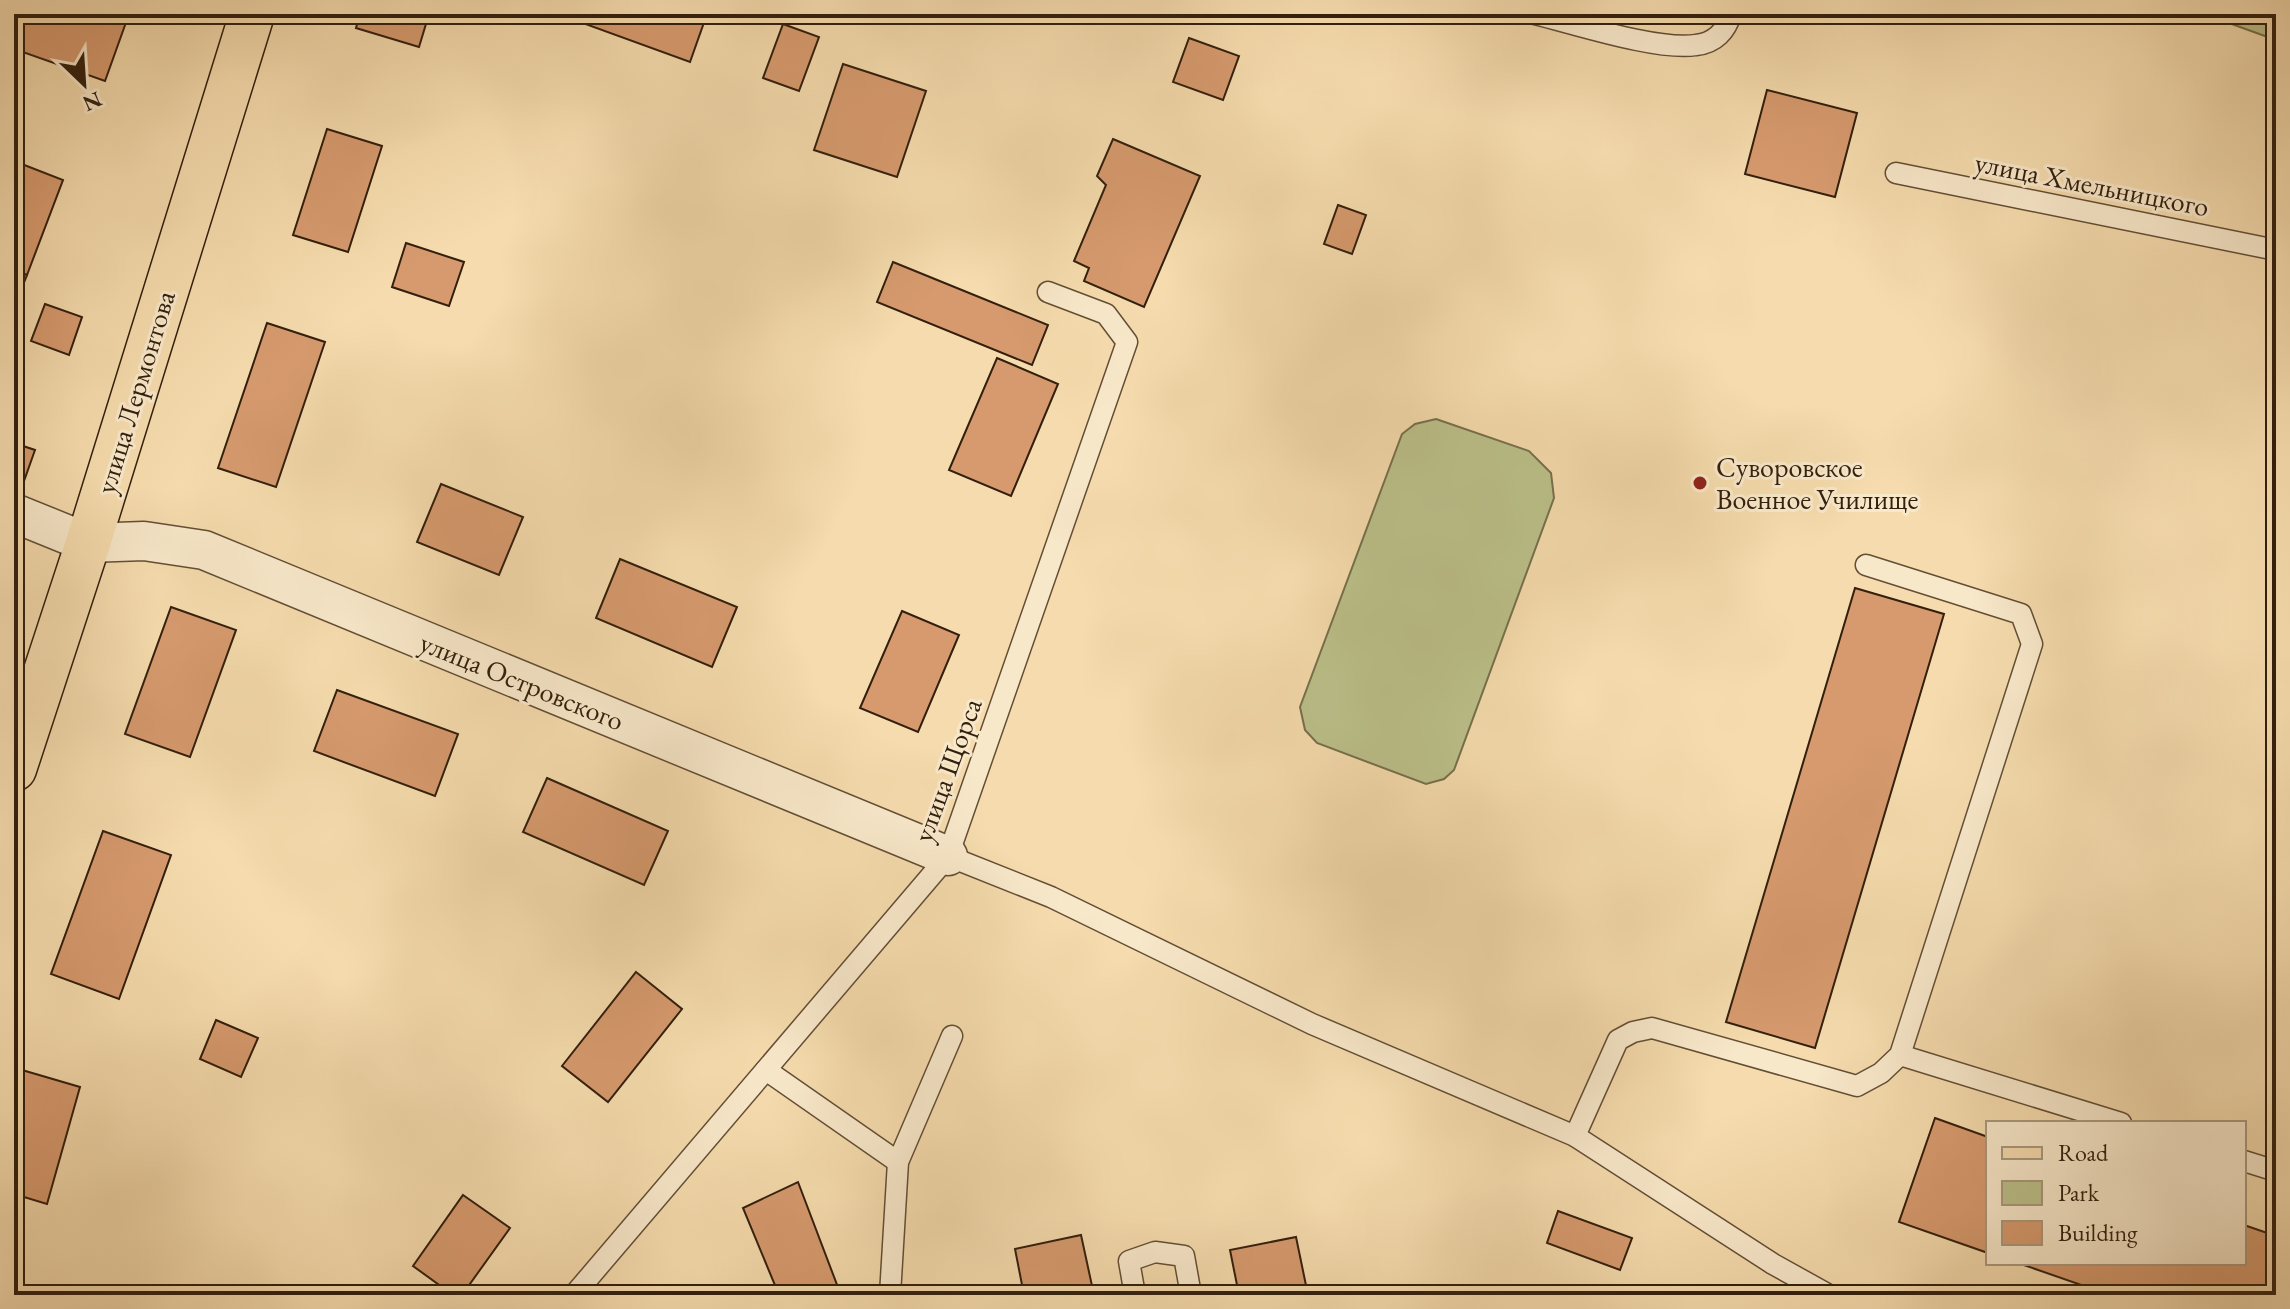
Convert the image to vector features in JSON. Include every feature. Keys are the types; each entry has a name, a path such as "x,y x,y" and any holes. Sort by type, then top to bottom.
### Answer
{"main road":[{"name":"улица Лермонтова","path":"14,769 88,543 252,14"}],"street":[{"path":"14,513 88,543"},
{"name":"улица Островского","path":"88,543 144,541 204,550 948,856"}],"lane":[{"path":"1535,14 1671,46 1698,45 1718,37 1731,14"},
{"name":"улица Хмельницкого","path":"1896,173 2276,250"},
{"name":"улица Щорса","path":"574,1295 948,856 1127,342 1106,314 1048,292"},
{"path":"1575,1136 1618,1040 1633,1032 1652,1028 1857,1086 1881,1073 1900,1055 2032,644 2021,614 1866,565"},
{"path":"948,856 1051,897 1312,1024 1575,1136 1773,1264 1829,1295"},
{"path":"890,1295 898,1162 952,1036"},
{"path":"1900,1055 2114,1121"},
{"path":"766,1070 898,1162"},
{"path":"2246,1162 2276,1171"},
{"path":"1135,1295 1129,1261 1155,1252 1184,1256 1191,1295"}],"green space":[{"path":"2204,14 2276,14 2276,40"},
{"path":"1436,419 1529,451 1551,473 1554,498 1454,770 1444,779 1426,784 1317,743 1305,730 1300,707 1402,434 1415,424"}],"building":[{"path":"26,14 129,14 105,81 14,49"},
{"path":"360,14 429,14 419,47 356,28"},
{"path":"567,14 707,14 690,62 566,17"},
{"path":"783,24 819,37 799,91 763,78"},
{"path":"1189,38 1239,56 1223,100 1173,82"},
{"path":"843,64 926,91 897,177 814,150"},
{"path":"1767,90 1857,113 1835,197 1745,174"},
{"path":"327,129 382,146 348,252 293,235"},
{"path":"1113,139 1200,176 1144,307 1084,281 1089,268 1074,261 1106,185 1097,176"},
{"path":"14,161 63,180 27,275 14,270"},
{"path":"1338,205 1366,215 1352,254 1324,244"},
{"path":"406,243 464,262 449,306 392,287"},
{"path":"893,262 1048,325 1032,365 877,302"},
{"path":"14,270 27,275 15,305 14,305"},
{"path":"45,304 82,317 69,355 31,341"},
{"path":"267,323 325,342 276,487 218,468"},
{"path":"997,358 1058,384 1011,496 949,470"},
{"path":"14,443 35,450 24,481 14,478"},
{"path":"441,484 523,517 499,575 417,542"},
{"path":"620,559 737,607 712,667 596,618"},
{"path":"1855,588 1944,614 1815,1048 1726,1022"},
{"path":"171,607 236,630 190,757 125,734"},
{"path":"902,611 959,635 918,732 860,708"},
{"path":"337,690 458,734 435,796 314,751"},
{"path":"547,778 668,831 644,885 523,832"},
{"path":"103,831 171,855 119,999 51,974"},
{"path":"636,972 682,1009 608,1102 562,1066"},
{"path":"216,1020 258,1038 241,1077 200,1059"},
{"path":"22,1070 80,1087 47,1204 14,1194 14,1097"},
{"path":"1935,1118 1986,1136 1986,1252 1899,1222"},
{"path":"798,1182 839,1290 827,1295 779,1295 743,1208"},
{"path":"463,1195 510,1228 462,1295 453,1295 413,1266"},
{"path":"1558,1211 1632,1238 1620,1270 1547,1243"},
{"path":"2246,1226 2276,1236 2276,1295 2110,1295 2024,1265 2246,1265"},
{"path":"1081,1235 1094,1295 1024,1295 1015,1249"},
{"path":"1296,1237 1308,1295 1239,1295 1230,1250"}],"place":[{"name":"Суворовское Военное Училище","path":"1700,483"}]}
